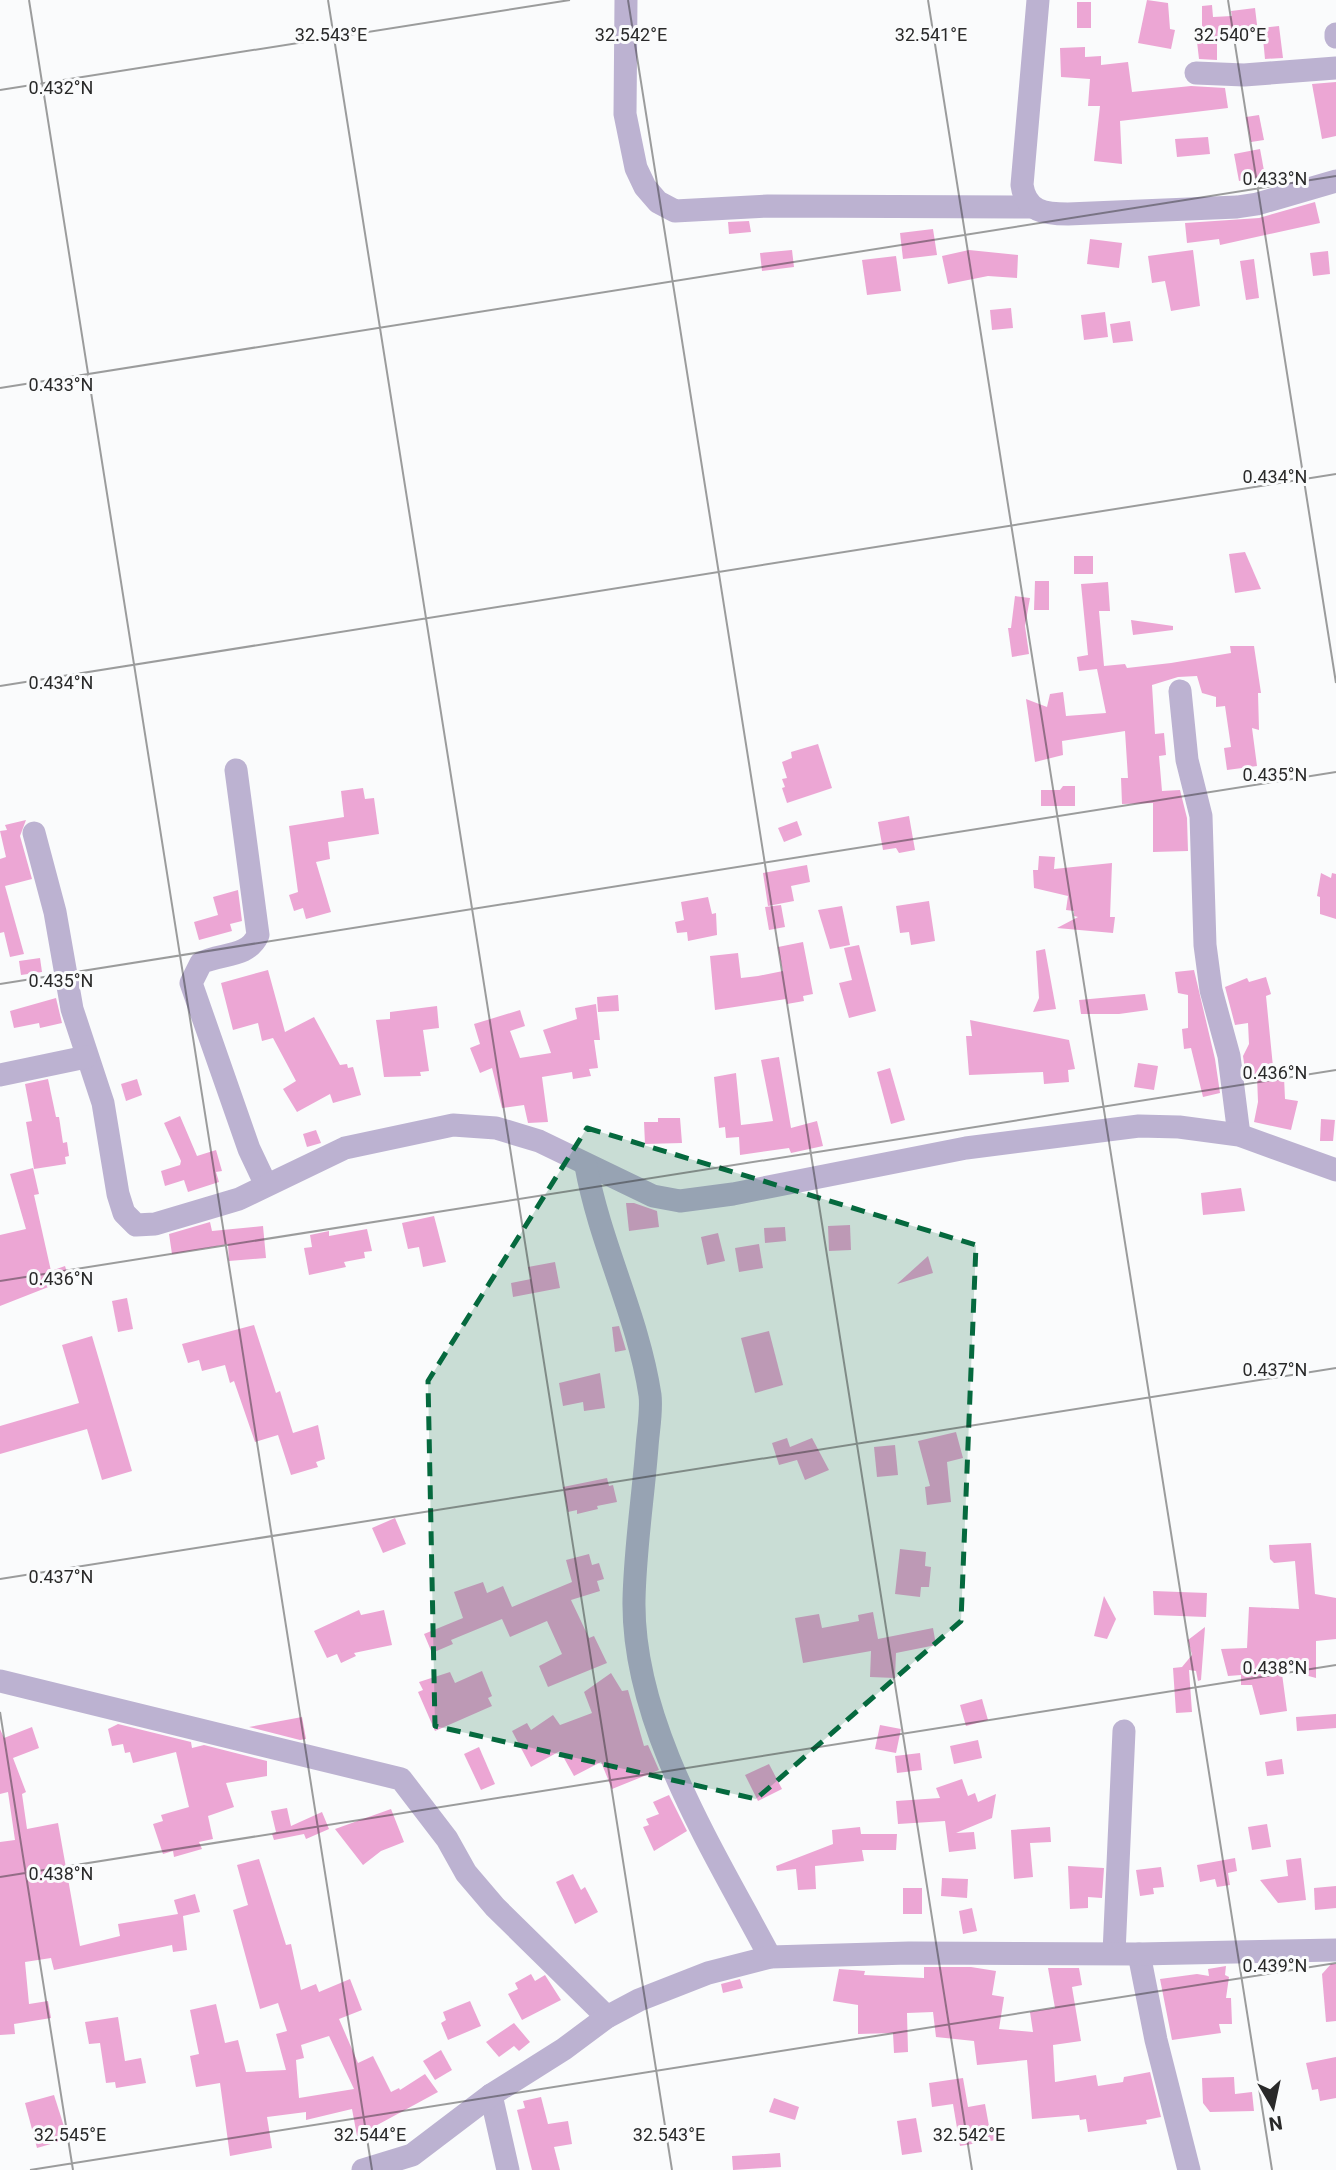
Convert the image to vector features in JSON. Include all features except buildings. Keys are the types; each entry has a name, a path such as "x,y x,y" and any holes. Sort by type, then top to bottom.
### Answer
{"street":[{"path":"626,0 625,114 636,168 645,187 658,202 676,211 768,206 1031,207"},
{"path":"1038,0 1022,186 1024,198 1031,207 1045,214 1237,207 1257,204 1336,181"},
{"path":"1196,73 1244,75 1336,68"},
{"path":"1180,691 1187,760 1201,816 1205,945 1211,990 1229,1056 1239,1136"},
{"path":"236,770 258,935 254,945 242,952 201,963 191,983 249,1149 266,1185"},
{"path":"34,833 86,1057 95,1071 124,1213 129,1221 136,1225 155,1224 239,1199 345,1147 453,1125 496,1128 528,1138 653,1196 680,1201 753,1191 966,1148 1139,1126 1179,1126 1239,1136 1336,1170"},
{"path":"0,1075 86,1057"},
{"path":"586,1166 594,1210 629,1308 643,1357 650,1399 634,1600 635,1642 647,1696 706,1838 770,1957"},
{"path":"0,1681 401,1779 447,1839 466,1873 495,1907 607,2017"},
{"path":"1114,1954 1124,1731"},
{"path":"363,2170 412,2155 491,2095 564,2049 607,2017 639,2000 708,1973 770,1957 909,1953 1139,1954 1336,1950"},
{"path":"1139,1954 1156,2040 1189,2170"},
{"path":"491,2095 508,2170"}],"highlighted area":[{"path":"587,1128 976,1245 961,1621 756,1799 435,1726 428,1381"}]}
